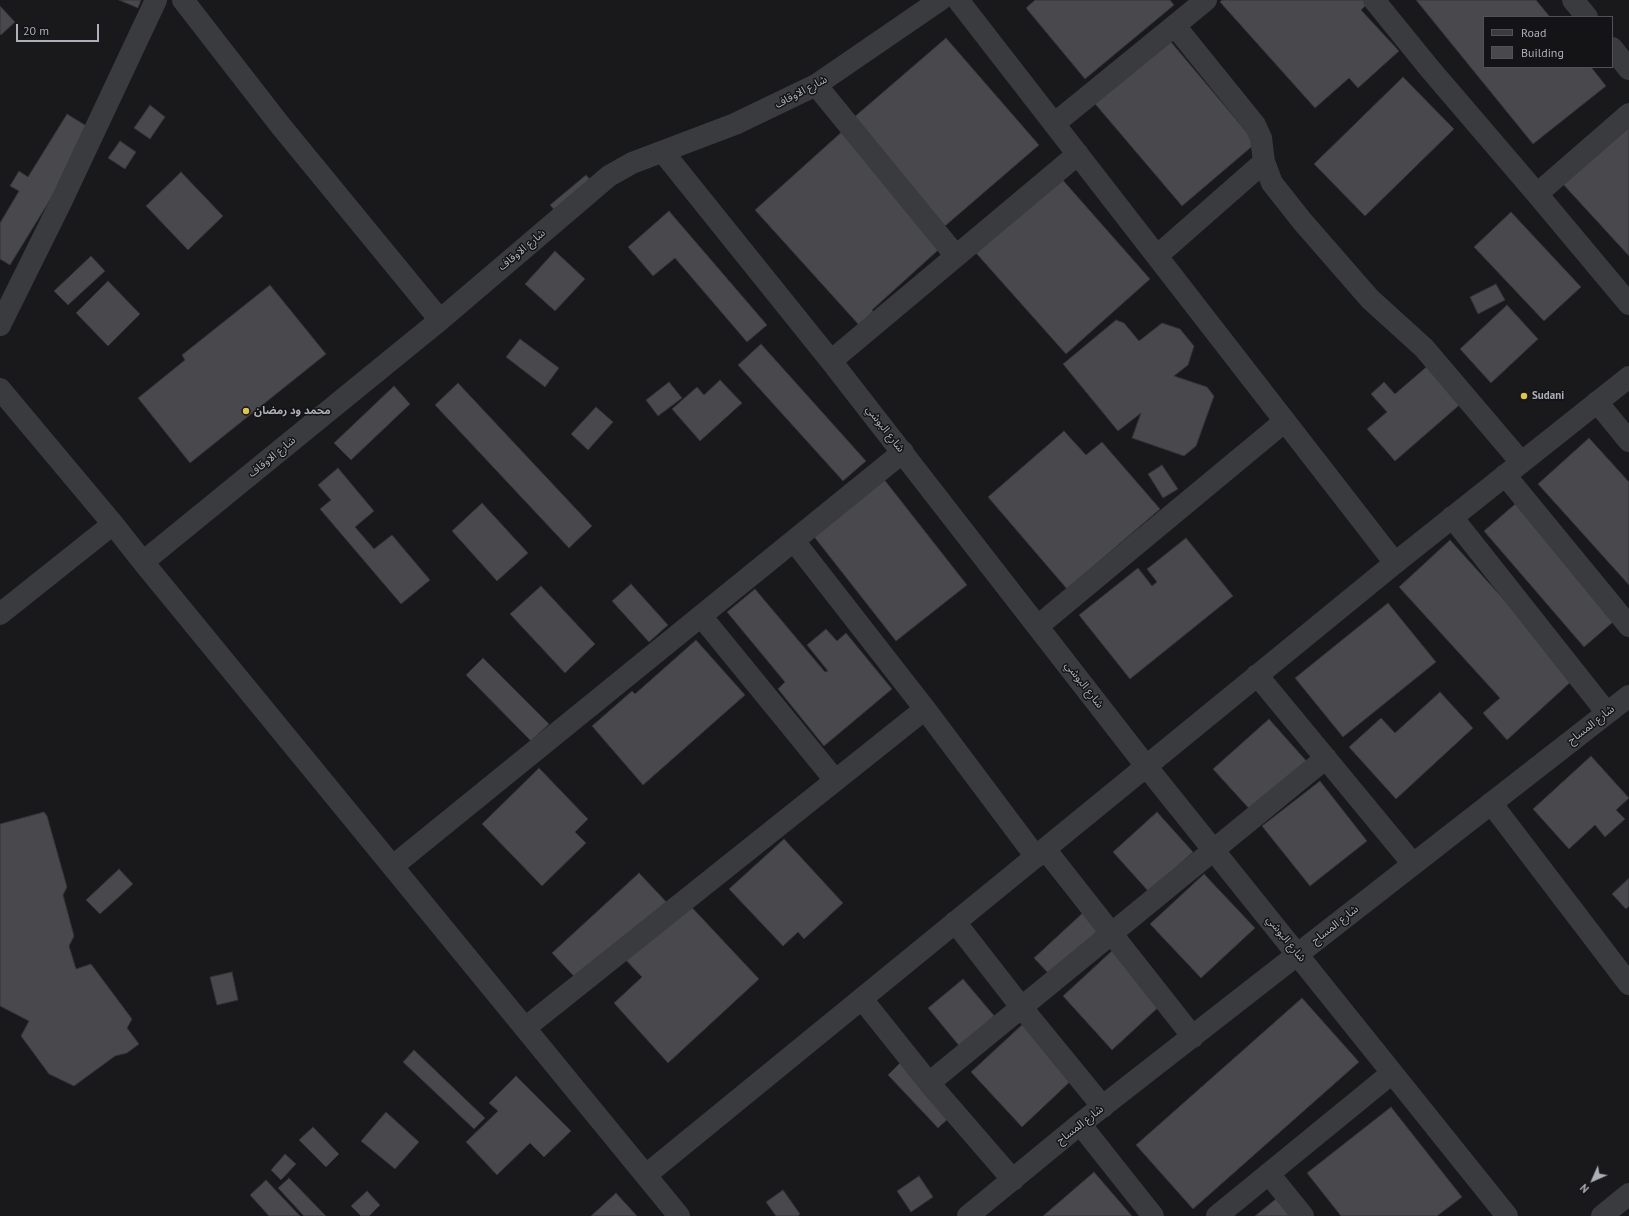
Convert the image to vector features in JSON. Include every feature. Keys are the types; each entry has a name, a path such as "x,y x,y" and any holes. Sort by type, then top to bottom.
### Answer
{"street":[{"path":"0,325 61,202 156,0"},
{"path":"183,0 280,126 440,320"},
{"name":"شارع الاوقاف","path":"143,562 440,320 609,176 632,163 735,124 816,85 940,0"},
{"path":"958,0 1395,563"},
{"path":"1054,124 1206,0"},
{"path":"1374,0 1430,69 1629,304"},
{"path":"1573,0 1586,16"},
{"path":"1174,26 1255,126 1261,138 1264,162 1272,183 1302,221 1370,299 1424,348 1629,626"},
{"path":"1613,49 1629,69"},
{"path":"816,85 956,256"},
{"path":"1537,194 1629,114"},
{"name":"شارع البوشي","path":"663,152 903,452 1146,766 1507,1216"},
{"path":"831,361 1078,154"},
{"path":"1157,256 1264,162"},
{"path":"646,1175 1257,675 1513,468 1629,377"},
{"path":"0,389 113,524 679,1216"},
{"path":"1597,402 1629,441"},
{"path":"1038,626 1285,422"},
{"path":"393,866 903,452"},
{"path":"1452,517 1607,713"},
{"path":"0,614 113,524"},
{"path":"794,541 925,709 1041,853 1112,933 1193,1037"},
{"path":"701,616 835,780"},
{"path":"1257,675 1413,864"},
{"name":"شارع المساح","path":"968,1216 1080,1124 1629,696"},
{"path":"525,1028 925,709"},
{"path":"930,1083 1326,758"},
{"path":"1491,804 1629,984"},
{"path":"955,922 1022,1008 1103,1107"},
{"path":"862,999 930,1083 1013,1180"},
{"path":"1217,1216 1392,1073"},
{"path":"1080,1124 1153,1216"},
{"path":"1269,1174 1303,1216"},
{"path":"1602,1216 1629,1194"}],"building":[{"path":"119,0 141,0 138,8"},
{"path":"1035,0 1170,0 1174,5 1085,79 1026,8"},
{"path":"1222,0 1364,0 1367,4 1361,10 1399,51 1358,88 1349,78 1315,108 1220,2"},
{"path":"1416,0 1536,0 1549,16 1483,16 1483,68 1592,68 1606,86 1533,144"},
{"path":"0,6 15,22 1,35 0,34"},
{"path":"1166,36 1256,143 1182,206 1091,99"},
{"path":"946,38 1039,145 945,226 852,119"},
{"path":"1403,77 1454,129 1365,216 1314,164"},
{"path":"150,105 165,117 150,139 134,128"},
{"path":"67,114 93,130 10,265 0,259 0,223 19,191 10,186 19,171 28,177"},
{"path":"1629,122 1629,256 1562,183"},
{"path":"845,129 947,242 872,310 873,311 859,325 755,210"},
{"path":"120,141 136,152 125,169 108,158"},
{"path":"181,172 223,216 188,250 146,206"},
{"path":"586,175 593,183 558,214 550,205"},
{"path":"1061,178 1150,279 1066,354 976,253"},
{"path":"669,211 767,325 747,342 675,258 653,276 628,247"},
{"path":"1511,212 1581,287 1544,321 1474,247"},
{"path":"555,251 585,279 555,311 525,284"},
{"path":"91,256 105,271 68,305 54,291"},
{"path":"108,281 140,314 108,346 76,313"},
{"path":"1496,284 1505,300 1478,314 1470,297"},
{"path":"270,285 326,354 190,463 138,398 185,360 182,355"},
{"path":"1507,305 1538,339 1491,383 1460,349"},
{"path":"1116,320 1124,323 1139,341 1162,323 1180,329 1194,346 1188,365 1174,376 1207,387 1214,396 1196,446 1184,456 1132,438 1141,413 1118,431 1063,364"},
{"path":"520,339 559,368 545,387 506,357"},
{"path":"761,344 866,461 843,481 738,365"},
{"path":"1431,363 1464,401 1395,461 1367,429 1387,412 1371,394 1384,382 1395,394"},
{"path":"720,380 742,403 700,441 672,409 697,387 704,395"},
{"path":"669,382 682,398 658,416 646,400"},
{"path":"458,383 592,526 569,548 435,405"},
{"path":"394,386 410,404 351,460 334,443"},
{"path":"596,407 613,422 588,450 571,434"},
{"path":"1064,431 1086,455 1102,442 1160,509 1067,589 988,497"},
{"path":"1589,438 1629,482 1629,585 1538,484"},
{"path":"1162,465 1178,489 1163,498 1148,474"},
{"path":"338,468 374,511 355,527 374,549 392,535 430,580 401,604 320,509 331,500 318,485"},
{"path":"883,478 967,585 896,641 812,534"},
{"path":"1521,499 1621,615 1584,647 1484,531"},
{"path":"482,503 528,553 497,581 452,531"},
{"path":"1186,538 1233,596 1130,679 1079,615 1138,568 1152,586 1157,582 1147,569"},
{"path":"1450,540 1575,678 1507,740 1483,713 1500,698 1399,587"},
{"path":"631,584 668,625 649,642 612,601"},
{"path":"541,586 595,644 565,673 510,614"},
{"path":"755,589 825,672 828,671 807,645 826,629 837,641 846,633 892,689 824,746 778,689 785,682 727,612"},
{"path":"1388,603 1436,662 1343,737 1295,678"},
{"path":"696,640 745,695 643,785 592,726 632,691 635,694"},
{"path":"483,658 549,724 531,741 466,675"},
{"path":"1440,692 1473,728 1396,799 1349,747 1381,718 1395,733"},
{"path":"1269,719 1309,764 1254,814 1213,769"},
{"path":"1591,756 1629,798 1616,810 1625,819 1605,837 1595,825 1569,849 1533,809"},
{"path":"539,768 588,819 575,832 586,843 542,886 482,824"},
{"path":"1320,781 1367,841 1310,886 1262,826"},
{"path":"44,812 47,816 67,887 63,895 74,936 69,946 76,969 91,964 132,1019 127,1028 139,1044 127,1053 115,1056 74,1086 49,1074 21,1036 29,1021 0,1006 0,824"},
{"path":"1157,812 1193,852 1149,892 1113,852"},
{"path":"784,839 843,903 804,939 798,932 783,946 729,889"},
{"path":"119,869 133,884 100,914 86,900"},
{"path":"639,873 673,909 684,899 759,979 668,1063 614,1003 642,977 620,954 584,987 552,953"},
{"path":"1204,874 1255,928 1201,978 1150,924"},
{"path":"1629,878 1629,906 1626,909 1612,894"},
{"path":"1087,909 1103,926 1050,975 1034,958"},
{"path":"1114,949 1163,1003 1112,1050 1063,996"},
{"path":"232,972 238,1000 217,1005 210,977"},
{"path":"963,979 996,1018 961,1048 928,1008"},
{"path":"1302,998 1359,1062 1193,1209 1136,1145"},
{"path":"1024,1023 1075,1077 1022,1127 971,1072"},
{"path":"414,1050 485,1118 474,1129 403,1062"},
{"path":"901,1062 951,1116 938,1128 888,1075"},
{"path":"516,1076 571,1131 544,1157 530,1143 497,1175 466,1142 498,1111 489,1103"},
{"path":"1391,1107 1462,1197 1437,1216 1341,1216 1307,1173"},
{"path":"386,1112 419,1142 395,1169 361,1141"},
{"path":"313,1127 339,1154 326,1167 299,1140"},
{"path":"285,1154 296,1164 281,1180 271,1170"},
{"path":"1094,1172 1132,1216 1043,1216"},
{"path":"919,1176 933,1197 911,1212 897,1191"},
{"path":"289,1178 326,1216 304,1216 278,1188"},
{"path":"266,1180 300,1216 269,1216 250,1195"},
{"path":"783,1190 800,1214 798,1216 776,1216 766,1202"},
{"path":"367,1191 380,1205 369,1216 361,1216 351,1206"},
{"path":"616,1193 637,1216 591,1216"},
{"path":"1277,1198 1293,1216 1255,1216"}],"place":[{"name":"Sudani","path":"1524,396"},
{"name":"محمد ود رمضان","path":"246,411"}]}
